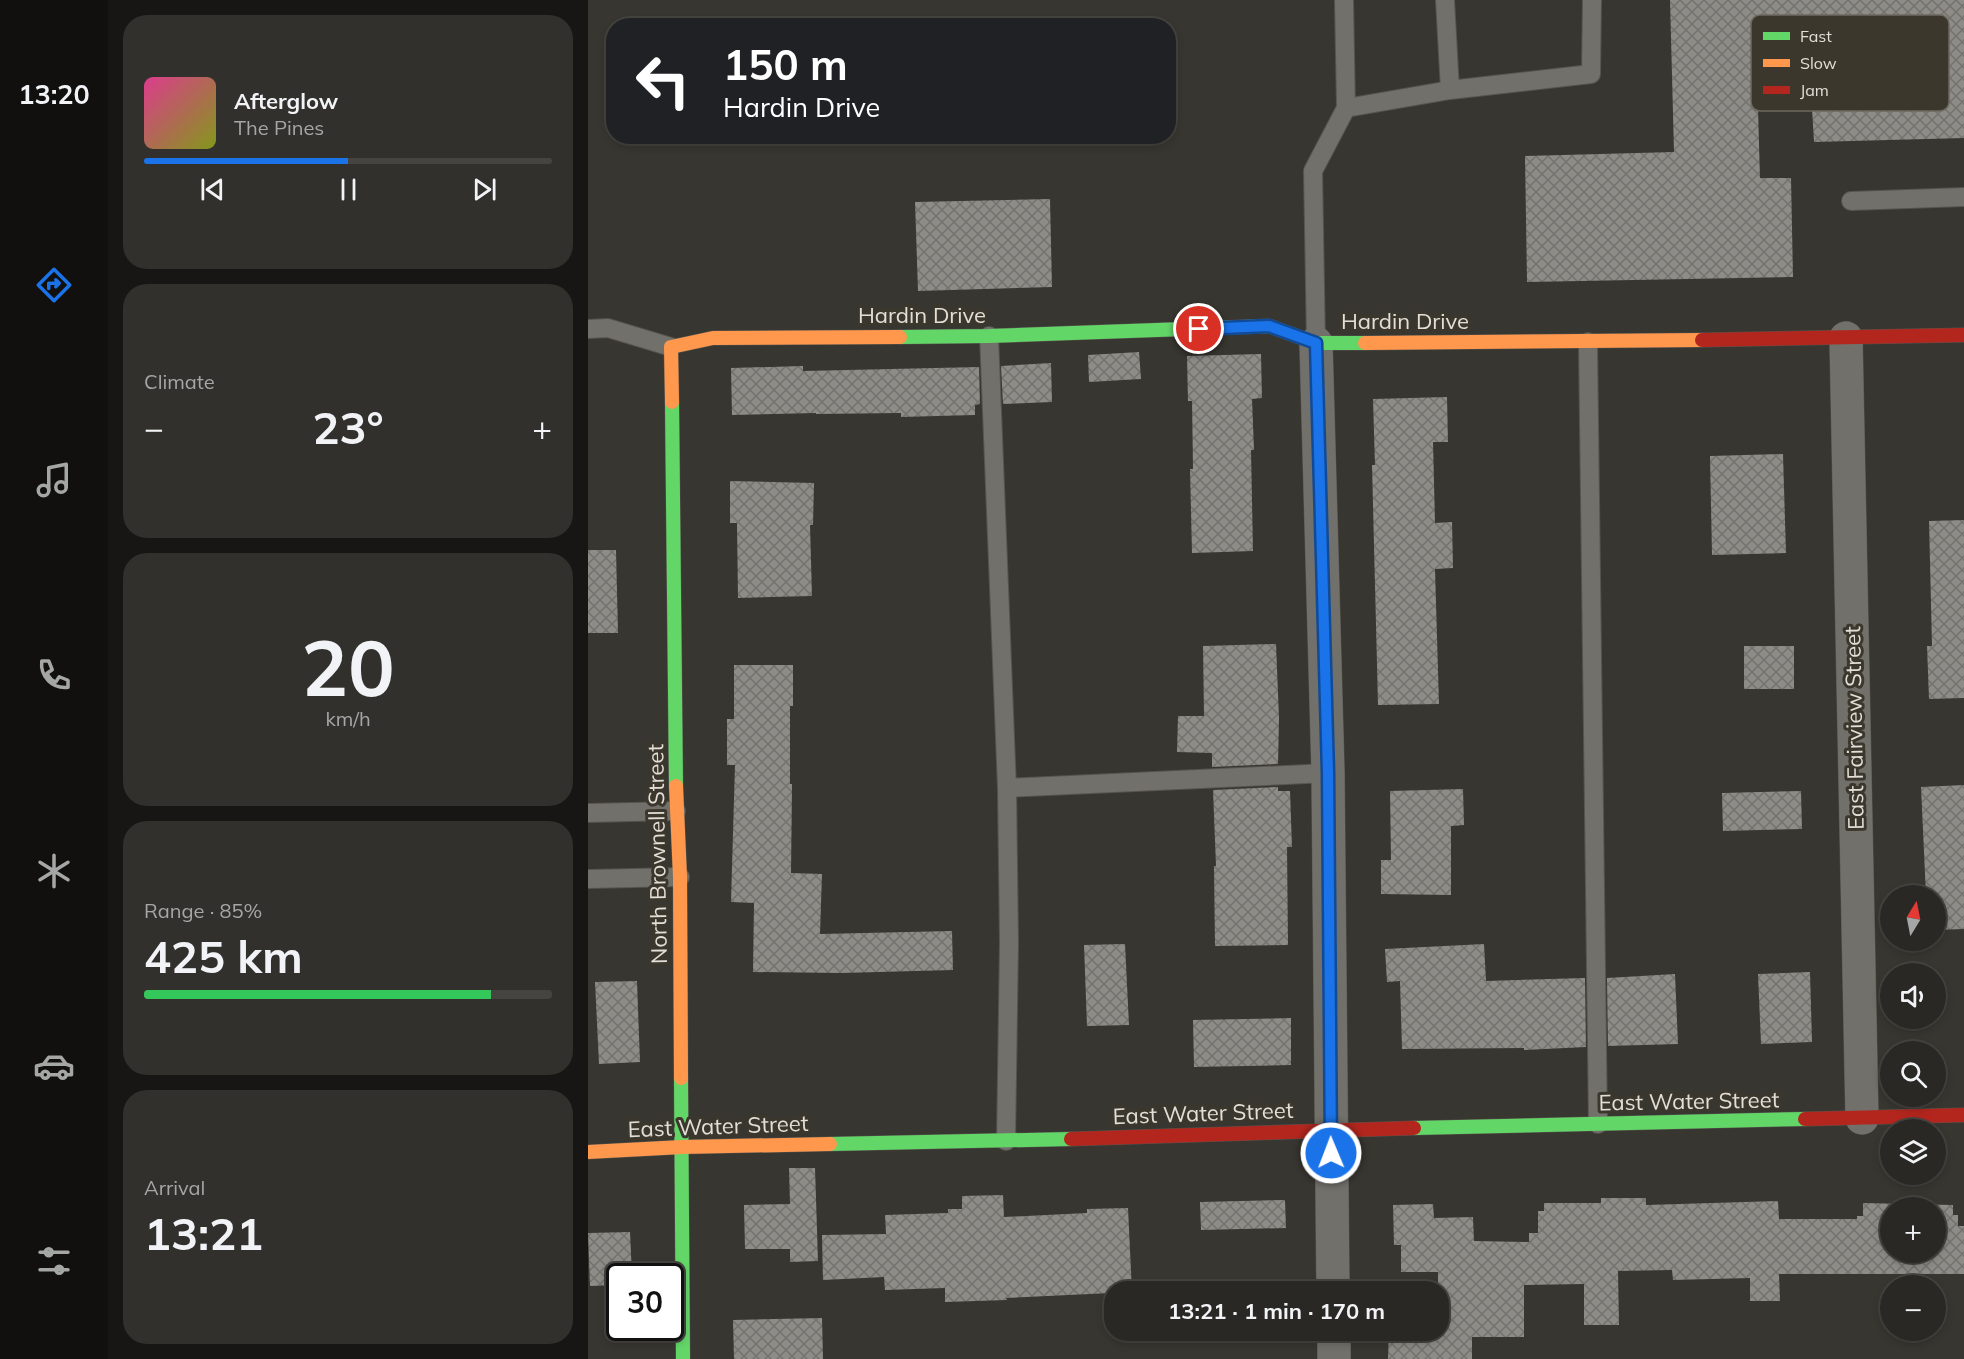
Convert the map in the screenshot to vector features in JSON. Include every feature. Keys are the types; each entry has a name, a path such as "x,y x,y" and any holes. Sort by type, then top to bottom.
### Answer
{"street":[{"name":"Hardin Drive","path":"671,347 713,338 989,336 1269,326 1316,343 1588,342 1964,335"},
{"name":"East Fairview Street","path":"1846,338 1862,1118"},
{"path":"1316,343 1328,773 1333,1281"},
{"name":"North Brownell Street","path":"671,347 676,811 680,877 683,1359"},
{"name":"East Water Street","path":"588,1152 682,1147 1006,1142 1331,1130 1964,1115"},
{"path":"1334,1341 1334,1359"}],"lane":[{"path":"1316,343 1313,171 1346,108 1344,0"},
{"path":"1445,0 1450,90"},
{"path":"1346,108 1450,90 1591,74 1592,0"},
{"path":"1851,201 1964,197"},
{"path":"588,329 608,328 671,347"},
{"path":"989,336 1007,788 1009,943 1006,1142"},
{"path":"1588,342 1598,1124"},
{"path":"1007,788 1328,773"},
{"path":"588,813 676,811"},
{"path":"588,879 680,877"}],"building":[{"path":"1670,0 1964,0 1964,138 1814,142 1812,111 1949,111 1949,15 1751,15 1751,111 1758,111 1760,178 1791,178 1793,277 1527,282 1525,156 1674,152"},
{"path":"1050,199 1052,287 918,291 915,202"},
{"path":"1139,352 1141,379 1089,382 1088,355"},
{"path":"1261,354 1262,398 1252,399 1253,551 1192,553 1190,469 1193,469 1192,401 1188,401 1187,356"},
{"path":"1051,363 1052,402 1003,404 1001,366"},
{"path":"803,366 803,371 979,367 980,404 975,405 975,415 901,417 901,413 816,413 732,415 731,368"},
{"path":"1447,397 1448,442 1433,442 1435,523 1452,522 1453,568 1435,569 1439,704 1378,705 1372,465 1375,465 1373,399"},
{"path":"1783,454 1786,553 1712,555 1710,456"},
{"path":"730,481 814,483 813,525 810,525 812,596 738,598 737,523 730,523"},
{"path":"1964,520 1964,698 1929,699 1927,646 1932,646 1929,521"},
{"path":"588,550 616,550 618,633 588,633"},
{"path":"1276,644 1278,764 1212,767 1212,753 1177,752 1178,716 1204,716 1203,646"},
{"path":"1744,646 1794,646 1794,689 1744,689"},
{"path":"734,665 793,665 793,706 790,706 791,873 822,874 820,934 952,931 953,970 841,973 753,972 754,903 731,902 735,765 727,765 727,719 734,719"},
{"path":"1964,785 1964,929 1946,930 1946,885 1925,885 1921,787"},
{"path":"1278,787 1278,791 1290,791 1292,847 1287,847 1288,945 1215,946 1214,866 1216,866 1213,790"},
{"path":"1463,789 1464,825 1451,826 1451,895 1381,894 1381,860 1391,860 1390,791"},
{"path":"1801,791 1802,829 1723,831 1722,793"},
{"path":"1125,944 1129,1025 1087,1026 1084,945"},
{"path":"1484,944 1486,981 1585,978 1586,1047 1524,1050 1524,1048 1402,1049 1400,981 1387,982 1385,949"},
{"path":"1810,972 1812,1042 1761,1044 1758,974"},
{"path":"1675,974 1678,1044 1608,1046 1607,978"},
{"path":"637,981 640,1062 599,1064 595,982"},
{"path":"1291,1018 1291,1065 1194,1067 1193,1020"},
{"path":"789,1168 815,1168 818,1261 790,1262 790,1249 745,1249 744,1205 790,1204"},
{"path":"1003,1195 1004,1217 1087,1213 1087,1209 1128,1208 1131,1281 1104,1281 1104,1293 945,1302 945,1288 885,1290 884,1277 823,1280 822,1235 886,1234 885,1215 948,1213 948,1209 962,1209 962,1196"},
{"path":"1601,1198 1646,1198 1646,1205 1778,1201 1779,1219 1857,1219 1857,1216 1863,1216 1863,1203 1880,1203 1880,1263 1946,1263 1946,1205 1953,1205 1953,1215 1958,1215 1958,1226 1964,1226 1964,1274 1779,1274 1780,1301 1750,1301 1750,1278 1673,1280 1672,1270 1618,1271 1619,1325 1584,1325 1584,1284 1524,1285 1524,1337 1472,1337 1472,1359 1388,1359 1389,1341 1449,1341 1449,1281 1438,1281 1438,1272 1401,1272 1401,1245 1394,1245 1393,1205 1433,1204 1434,1218 1473,1217 1474,1241 1529,1242 1529,1233 1538,1233 1538,1211 1544,1211 1544,1203 1601,1203"},
{"path":"1285,1200 1286,1228 1201,1230 1200,1202"},
{"path":"630,1232 631,1263 606,1263 606,1285 590,1286 588,1233"},
{"path":"822,1318 823,1359 734,1359 733,1320"}],"traffic: fast":[{"path":"900,337 1269,326 1316,343 1365,343"},
{"path":"672,402 676,786"},
{"path":"681,1078 683,1359"},
{"path":"1414,1128 1805,1119"},
{"path":"830,1144 1071,1139"}],"traffic: slow":[{"path":"672,402 671,347 713,338 900,337"},
{"path":"1365,343 1702,340"},
{"path":"676,786 680,877 681,1078"},
{"path":"588,1152 682,1147 830,1144"}],"traffic: jam":[{"path":"1702,340 1964,335"},
{"path":"1805,1119 1964,1115"},
{"path":"1071,1139 1414,1128"}],"route":[{"path":"1199,329 1269,326 1316,343 1328,773 1331,1153"}]}
